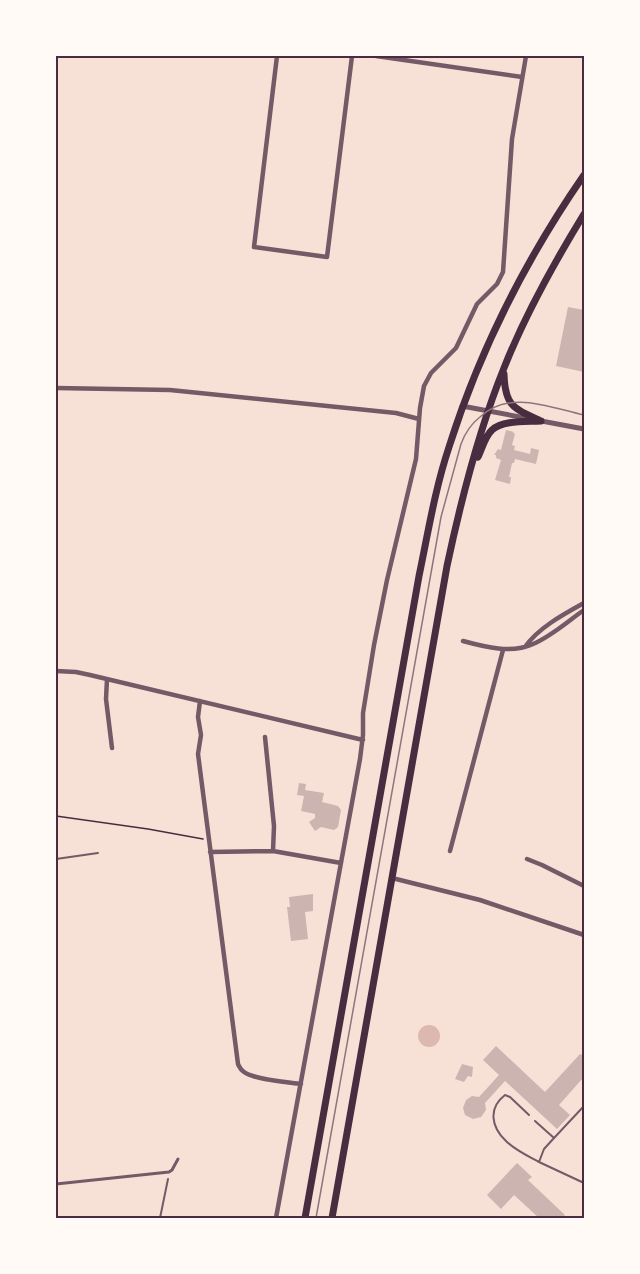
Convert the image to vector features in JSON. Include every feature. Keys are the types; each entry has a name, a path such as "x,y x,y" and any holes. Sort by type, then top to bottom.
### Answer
{"main road":[{"path":"305,1218 419,576 439,482 462,406 483,353 517,283 552,224 585,175"},
{"path":"332,1218 455,527 488,411 504,369 541,290 585,214"},
{"path":"504,369 509,403 541,421"},
{"path":"467,484 486,438 492,430 510,423 541,421"}],"street":[{"path":"278,56 254,247 327,257 352,56"},
{"path":"376,56 522,77"},
{"path":"424,63 426,56"},
{"path":"276,1218 363,740 368,682 387,579 416,459 424,386 433,370 456,348 477,304 497,284 503,272 509,173 526,56"},
{"path":"56,388 170,390 396,413 419,419"},
{"path":"462,406 585,429"},
{"path":"525,647 531,639 559,617 585,603"},
{"path":"463,641 503,650 525,647 551,633 585,609"},
{"path":"450,851 503,650"},
{"path":"56,671 76,672 363,740"},
{"path":"107,679 106,699 112,748"},
{"path":"200,701 198,717 201,735 198,753 237,1056 240,1067 248,1074 301,1084"},
{"path":"265,737 274,826 273,851"},
{"path":"210,852 273,851 341,863"},
{"path":"526,859 585,886"},
{"path":"392,878 480,900 585,935"},
{"path":"56,1184 169,1172 177,1159"}],"lane":[{"path":"56,859 98,853"},
{"path":"529,1115 505,1095 493,1111 493,1118 504,1140 539,1162 585,1183"},
{"path":"539,1162 544,1149 585,1106"},
{"path":"535,1121 554,1138"},
{"path":"160,1218 168,1179"}],"path":[{"path":"56,816 205,839"}],"shaded area":[{"path":"429,1025 437,1028 440,1036 437,1044 429,1047 421,1044 418,1036 421,1028"}],"building":[{"path":"568,307 584,310 584,372 556,366"},
{"path":"506,430 515,434 512,445 515,446 514,450 530,454 531,448 539,450 536,464 515,459 509,477 511,477 510,484 495,480 501,460 494,455 498,449 501,450"},
{"path":"299,783 306,784 305,790 324,793 322,802 338,806 341,810 338,827 334,830 321,827 315,831 309,822 315,818 315,814 301,811 304,796 297,795"},
{"path":"313,894 313,911 305,912 308,939 291,941 287,907 290,907 289,897"},
{"path":"496,1046 545,1092 584,1052 584,1079 559,1105 570,1115 557,1129 505,1081 485,1103 486,1110 481,1117 473,1119 465,1115 463,1108 466,1100 472,1096 479,1097 499,1075 483,1060"},
{"path":"462,1064 473,1067 472,1077 468,1076 464,1082 455,1079"},
{"path":"517,1163 532,1177 528,1180 565,1215 563,1217 565,1218 539,1218 514,1195 501,1209 487,1195"}],"tram line":[{"path":"316,1218 441,517 461,444 464,436 477,420 492,409 504,404 531,403 584,415"}]}
